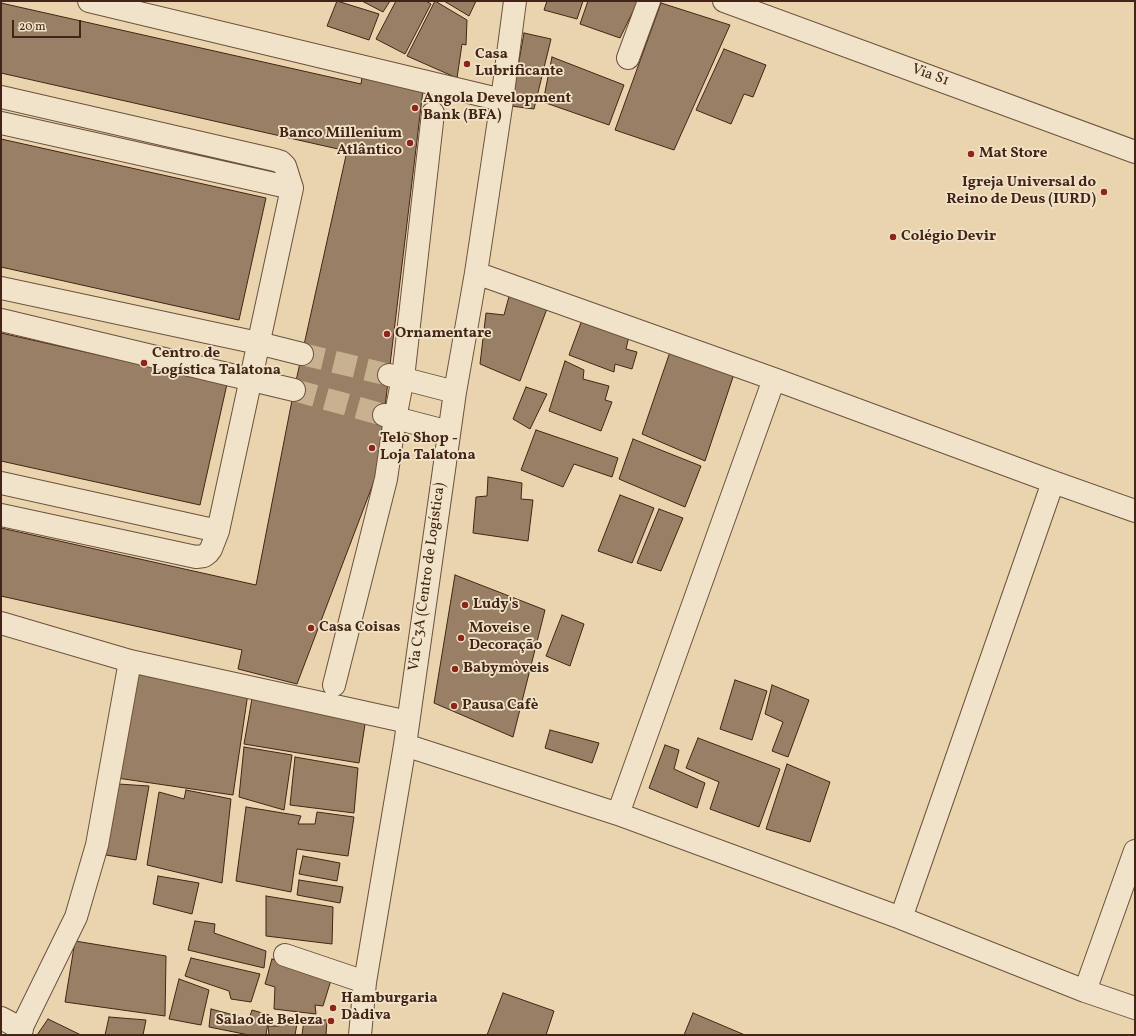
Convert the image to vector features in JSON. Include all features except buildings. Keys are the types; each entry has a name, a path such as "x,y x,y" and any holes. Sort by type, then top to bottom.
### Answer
{"street":[{"path":"89,1 502,100"},
{"name":"Via C3A (Centro de Logística)","path":"360,1035 366,982 405,745 454,392 476,273 515,1"},
{"path":"628,58 649,1"},
{"name":"Via S1","path":"724,1 1135,152"},
{"path":"1,97 275,160 281,162 285,166 292,188 218,531 208,553 204,556 196,557 1,515"},
{"path":"334,685 386,479 390,417 433,113"},
{"path":"1,123 292,188"},
{"path":"476,273 774,379 1135,511"},
{"path":"1,288 258,343 302,354"},
{"path":"1,320 294,390"},
{"path":"396,376 454,392"},
{"path":"618,814 774,379"},
{"path":"390,417 449,432"},
{"path":"901,918 1053,482"},
{"path":"1,483 218,531"},
{"path":"1,623 130,660 408,722"},
{"path":"1,1018 20,1032 76,917 97,845 130,660"},
{"path":"405,745 618,814 901,918 1135,1008"},
{"path":"1085,990 1135,851"},
{"path":"285,955 366,982"}],"tunnel":[{"path":"302,354 389,375"},
{"path":"294,390 384,415"}],"place":[{"name":"Casa Lubrificante","path":"467,64"},
{"name":"Angola Development Bank (BFA)","path":"415,108"},
{"name":"Banco Millenium Atlântico","path":"410,143"},
{"name":"Mat Store","path":"971,154"},
{"name":"Igreja Universal do Reino de Deus (IURD)","path":"1104,192"},
{"name":"Colégio Devir","path":"893,237"},
{"name":"Ornamentare","path":"387,334"},
{"name":"Centro de Logística Talatona","path":"144,363"},
{"name":"Telo Shop - Loja Talatona","path":"372,448"},
{"name":"Ludy's","path":"465,605"},
{"name":"Casa Coisas","path":"311,628"},
{"name":"Moveis e Decoração","path":"461,638"},
{"name":"Babymòveis","path":"455,669"},
{"name":"Pausa Cafè","path":"454,706"},
{"name":"Hamburgaria Dàdiva","path":"333,1008"},
{"name":"Salao de Beleza","path":"331,1021"}]}
